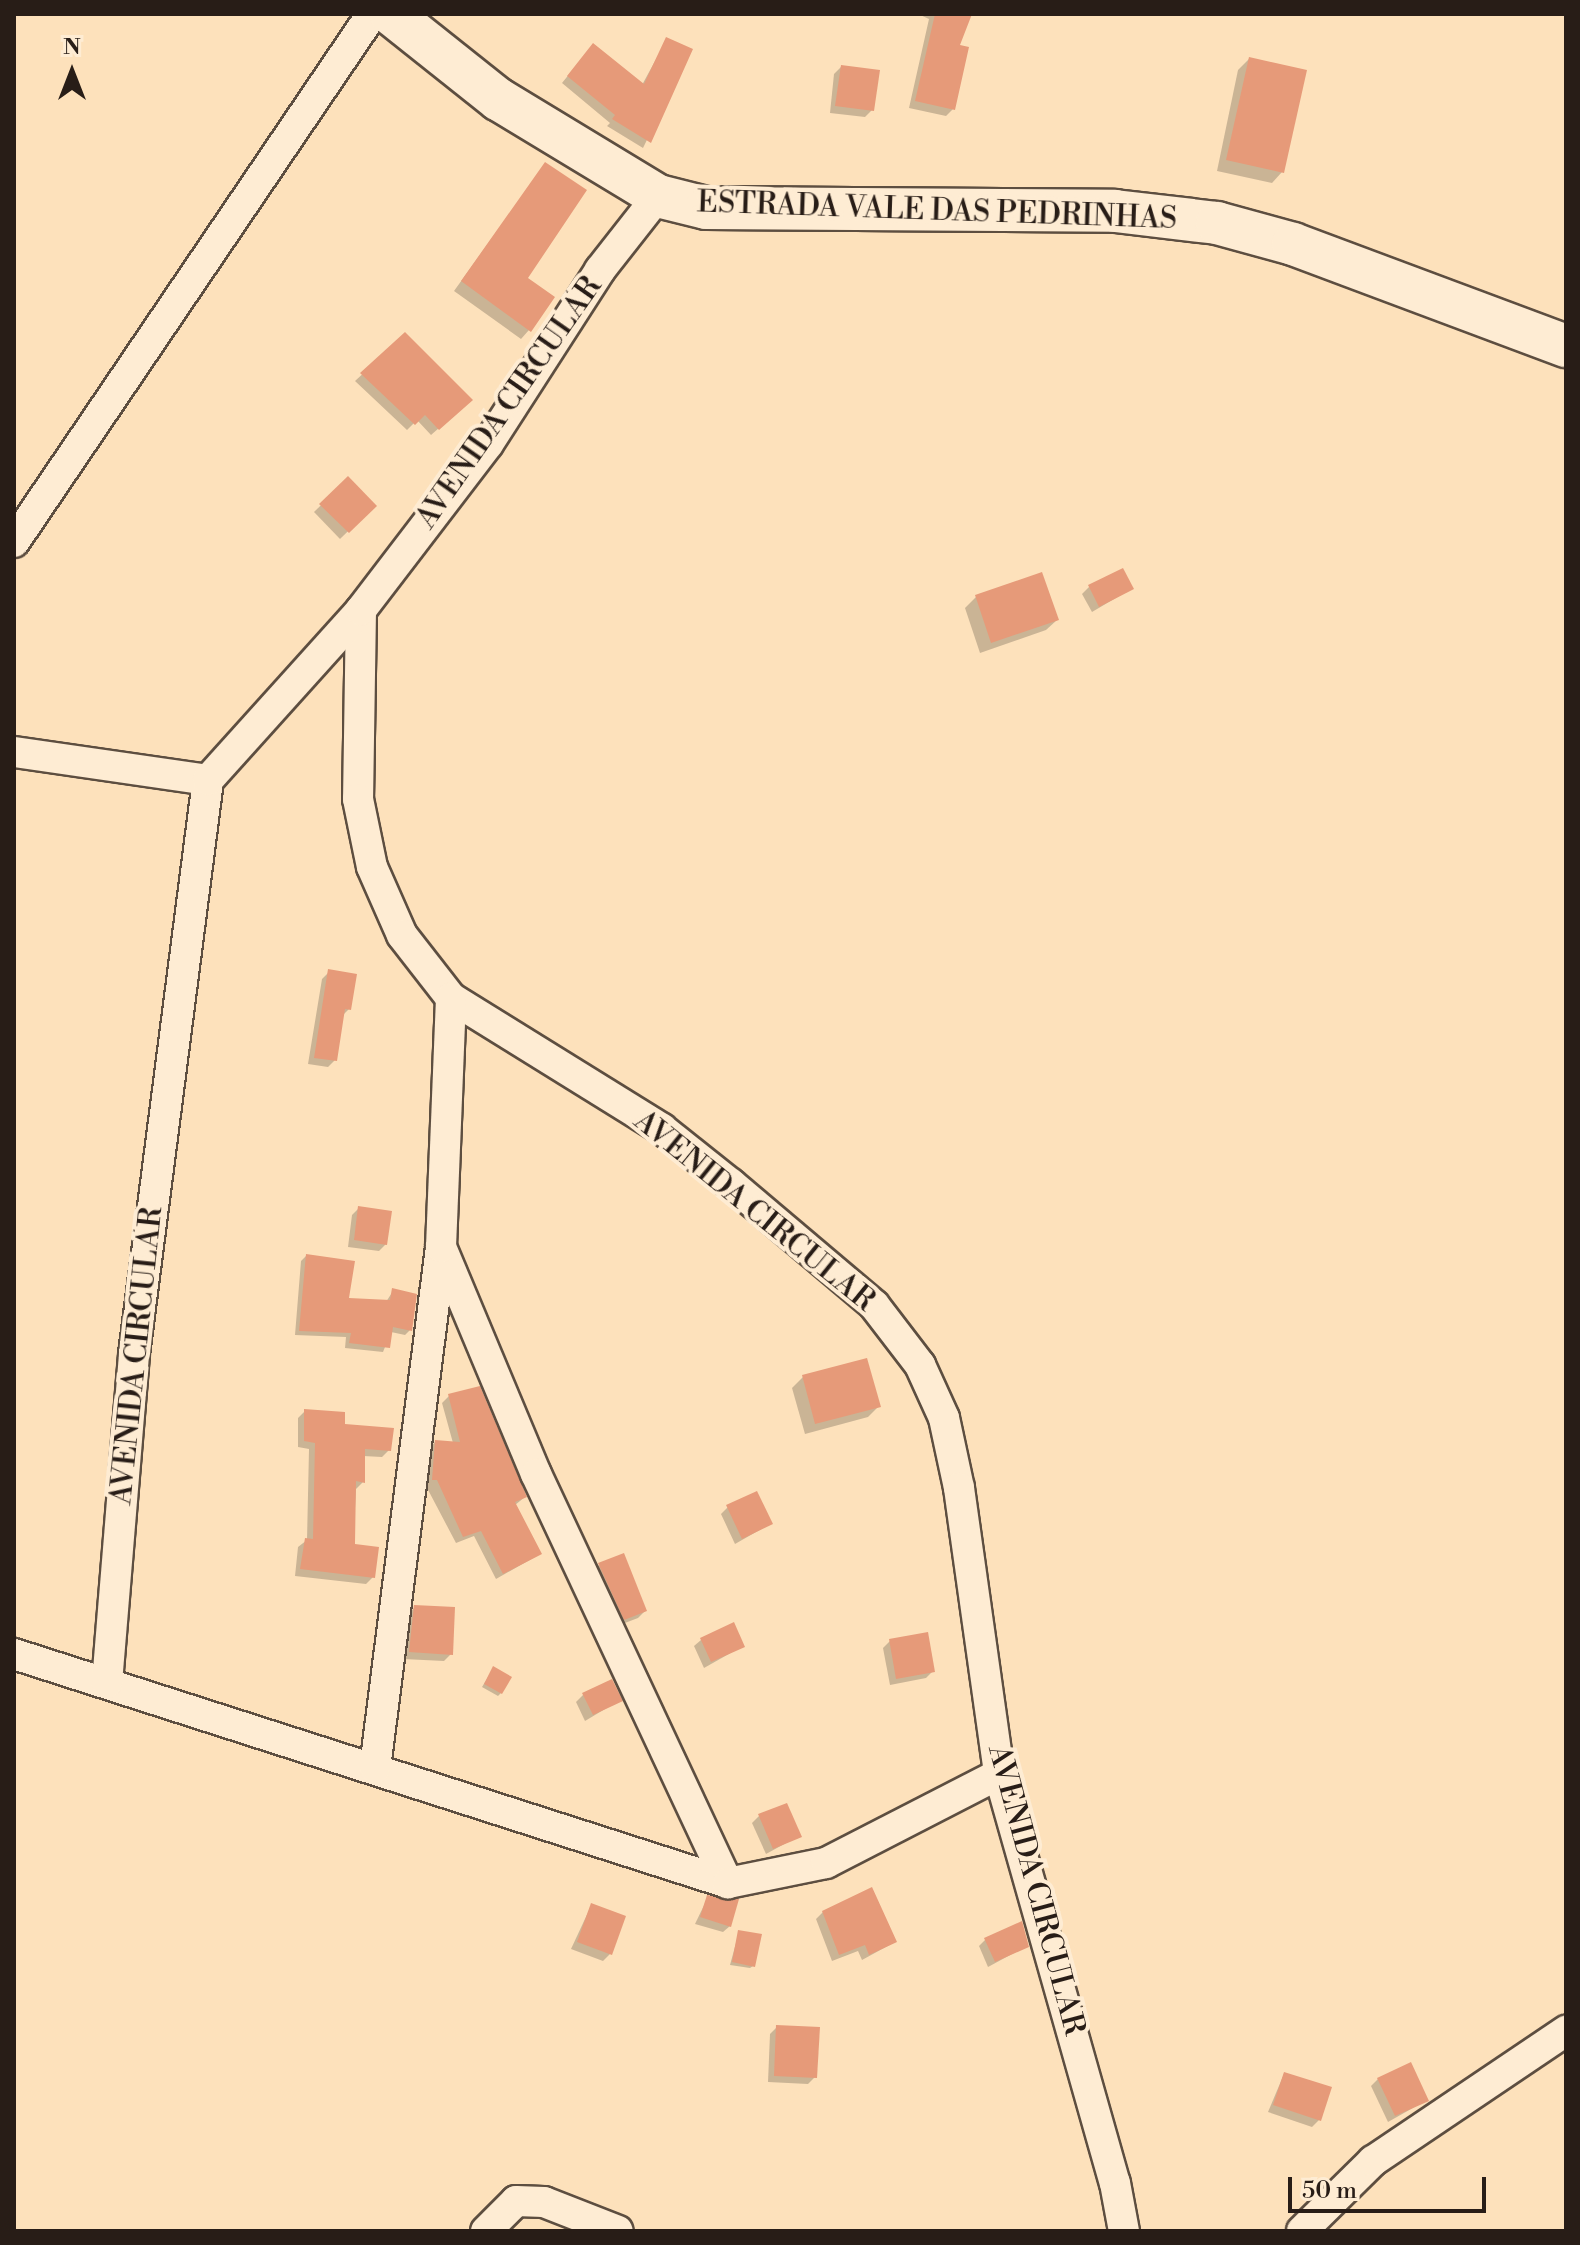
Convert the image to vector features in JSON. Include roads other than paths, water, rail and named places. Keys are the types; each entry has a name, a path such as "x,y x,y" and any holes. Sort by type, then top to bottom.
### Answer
{"main road":[{"name":"ESTRADA VALE DAS PEDRINHAS","path":"391,14 498,99 658,196 706,208 1115,211 1217,223 1293,244 1566,346"}],"street":[{"path":"14,542 372,14"},
{"name":"AVENIDA CIRCULAR","path":"107,1683 134,1354 208,780 361,610 488,444 600,270 658,196"},
{"name":"AVENIDA CIRCULAR","path":"361,610 358,799 372,867 402,935 451,998 662,1129 874,1305 920,1365 944,1418 959,1488 999,1774 1115,2183 1124,2231"},
{"path":"14,752 208,780"},
{"path":"375,1768 441,1247 451,998"},
{"path":"441,1247 536,1474 728,1883"},
{"path":"14,1654 728,1883 826,1863 999,1774"},
{"path":"1302,2231 1373,2161 1566,2031"},
{"path":"486,2231 516,2201 544,2202 618,2231"}]}
